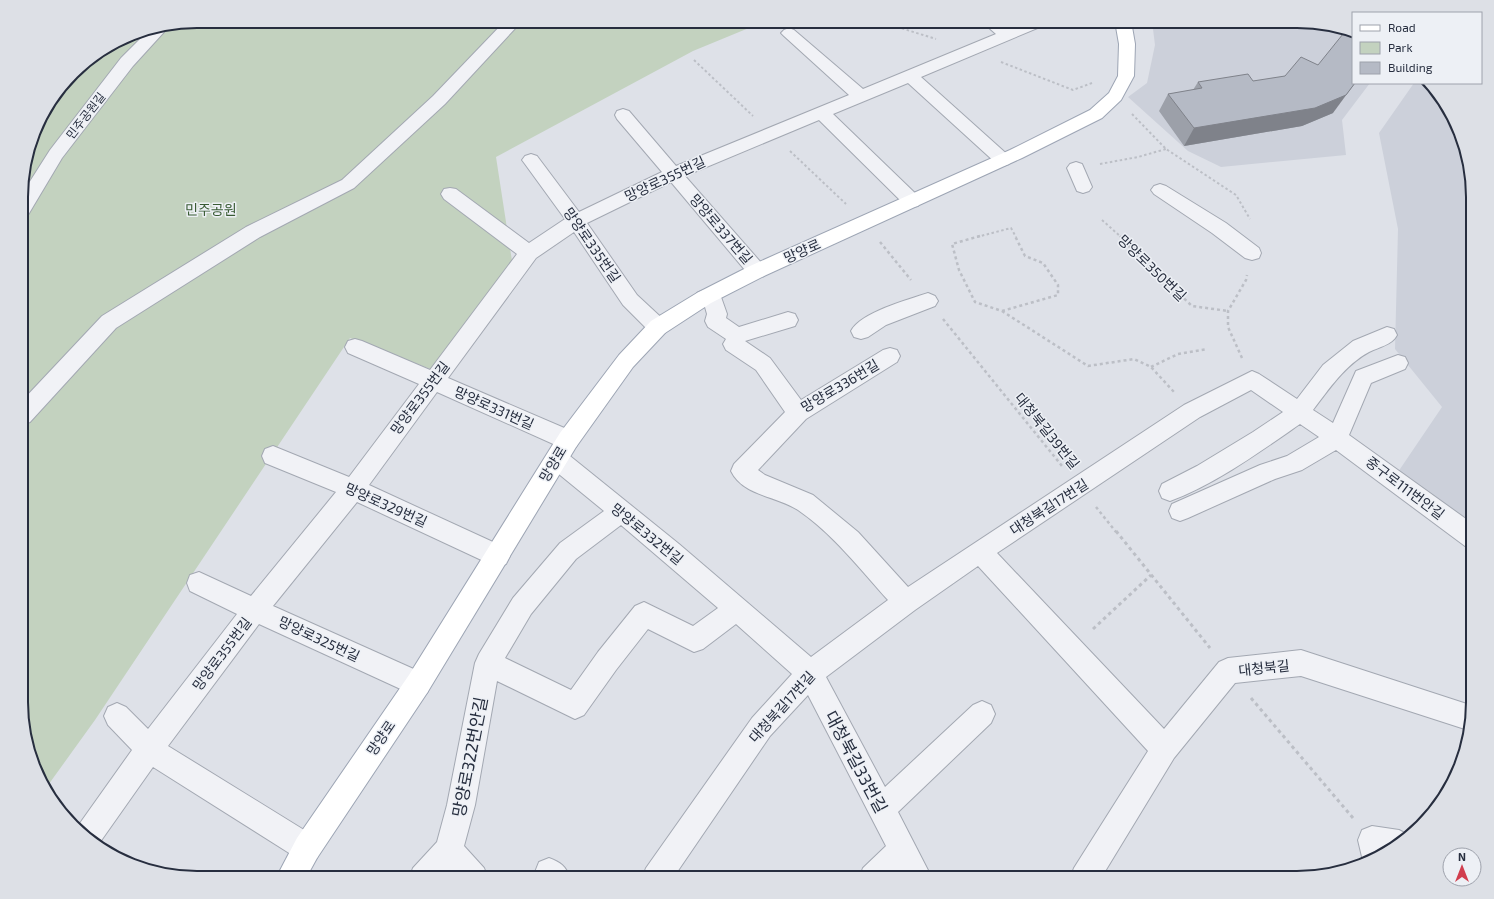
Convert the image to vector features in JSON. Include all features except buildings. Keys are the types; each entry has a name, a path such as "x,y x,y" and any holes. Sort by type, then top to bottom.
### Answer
{"main road":[{"name":"망양로","path":"294,871 307,848 418,684 498,556 562,449 626,361 658,327 704,298 757,271 1003,160 1096,114 1115,96 1126,76 1127,44 1124,28"}],"street":[{"path":"28,410 109,322 253,232 348,184 439,100 507,28"},
{"path":"998,28 1007,35"},
{"name":"망양로355번길","path":"90,833 149,749 255,610 353,489 529,253 576,221 673,174 1024,28"},
{"path":"789,33 861,96"},
{"name":"민주공원길","path":"28,200 56,154 127,62 153,34"},
{"path":"910,76 1003,160"},
{"path":"821,112 912,201"},
{"name":"망양로337번길","path":"623,115 757,271"},
{"name":"망양로335번길","path":"531,160 576,221 630,300 658,327"},
{"path":"1076,168 1083,187"},
{"path":"1160,190 1219,228 1252,253"},
{"path":"450,194 529,253"},
{"name":"망양로336번길","path":"704,298 714,302 717,314 715,321 736,336 733,344 763,364 798,413 890,356"},
{"path":"861,331 879,319 928,301"},
{"path":"736,336 788,320"},
{"path":"1170,491 1217,465 1300,412 1330,371 1360,347 1387,335"},
{"name":"망양로331번길","path":"355,347 433,381 562,449"},
{"path":"1180,511 1268,472 1294,463 1337,438 1363,377 1398,363"},
{"name":"대청북길17번길","path":"661,871 761,727 810,673 906,602 980,551 1192,411 1252,380"},
{"name":"중구로111번안길","path":"1252,380 1337,438 1466,533"},
{"path":"798,413 742,471 757,482 805,502 850,540 906,602"},
{"name":"망양로332번길","path":"562,449 621,512 671,552 810,673"},
{"name":"망양로329번길","path":"273,456 353,489 498,556"},
{"name":"망양로322번안길","path":"430,871 449,850 461,805 488,663 522,606 568,551 621,512"},
{"path":"980,551 1165,749"},
{"name":"망양로325번길","path":"199,583 418,684"},
{"path":"488,663 575,706 607,661 644,614 694,640 737,609"},
{"name":"대청북길","path":"1088,871 1165,749 1228,671 1301,663 1466,716"},
{"name":"대청북길33번길","path":"810,673 914,871"},
{"path":"881,809 982,714"},
{"path":"117,716 149,749 307,848"},
{"path":"1374,848 1385,846"},
{"path":"449,850 468,871"},
{"path":"880,871 902,850"}],"path":[{"path":"900,28 971,50 1073,90 1103,80 1126,76"},
{"path":"1076,168 1138,157 1166,149 1115,96"},
{"name":"망양로350번길","path":"1102,220 1125,241 1151,271 1171,286 1192,306 1228,311 1228,327 1252,380"},
{"name":"대청북길39번길","path":"865,223 1228,671 1374,848"},
{"path":"1002,311 1058,296 1058,285 1043,263 1025,256 1010,228 952,244 958,270 975,302 1002,311 1088,366 1134,359 1151,367 1192,411"},
{"path":"1151,367 1178,354 1207,349"},
{"path":"1072,650 1151,575"}],"shaded area":[{"path":"1153,28 1308,28 1330,31 1352,37 1352,84 1369,84 1342,120 1346,155 1221,167 1188,151 1128,97 1147,83 1155,45"},
{"path":"1413,84 1423,84 1438,103 1449,122 1457,142 1463,164 1466,186 1466,521 1398,472 1442,407 1395,349 1398,229 1379,133"}],"green space":[{"name":"민주공원","path":"186,28 749,28 693,51 496,157 512,261 433,370 350,338 95,720 49,784 37,757 31,735 28,713 28,186 31,164 37,142 45,122 56,103 77,77 103,56 122,45 142,37 164,31"}]}
